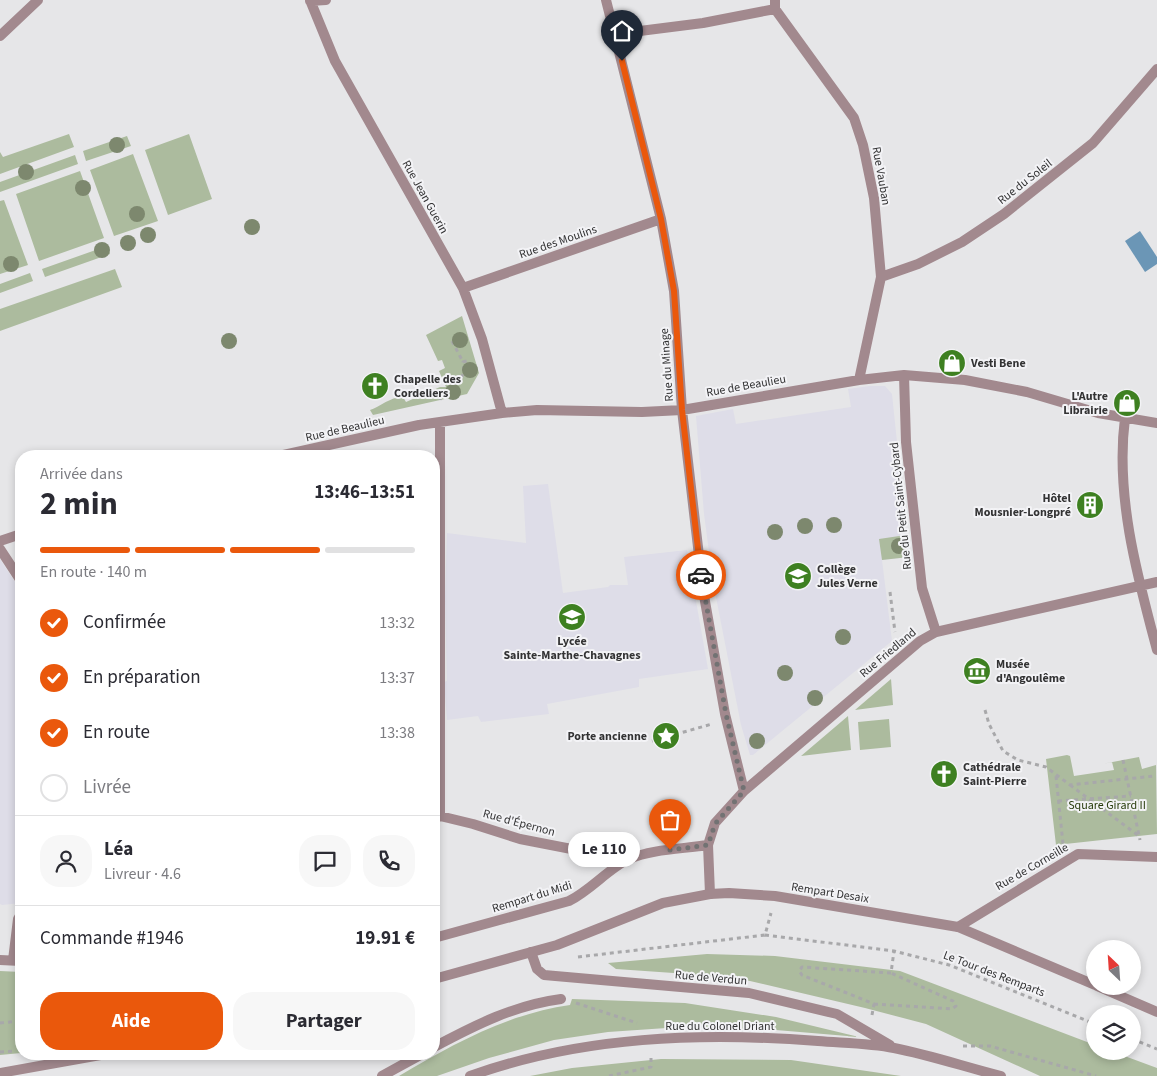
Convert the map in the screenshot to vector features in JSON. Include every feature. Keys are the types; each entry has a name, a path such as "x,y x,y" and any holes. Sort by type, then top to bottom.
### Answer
{"street":[{"path":"0,36 38,0"},
{"path":"310,1 326,0"},
{"name":"Rue du Minage","path":"606,0 661,219 674,291 682,410 703,590 727,720 744,791"},
{"name":"Rue Jean Guerin","path":"310,1 335,61 463,288 482,339 502,413"},
{"path":"616,34 703,23 775,4"},
{"name":"Rue Vauban","path":"775,4 854,118 864,145 874,198 881,277 859,380"},
{"name":"Rue du Soleil","path":"881,277 918,264 962,242 1004,214 1093,143 1157,69"},
{"name":"Rue des Moulins","path":"463,288 661,219"},
{"name":"Rue de Beaulieu","path":"305,450 419,425 502,413 537,410 642,412 682,410 859,380 904,375 965,380 1027,392 1125,418 1157,423"},
{"name":"Rue du Petit Saint-Cybard","path":"904,375 906,442 922,588 936,632"},
{"path":"1125,418 1121,472 1140,586 1157,650"},
{"path":"440,423 440,450"},
{"path":"0,541 15,536"},
{"path":"0,549 15,572"},
{"name":"Rue Friedland","path":"708,845 715,824 744,791 920,641 936,632 1157,582"},
{"name":"Rue d'Épernon","path":"440,818 473,824 520,839 628,860"},
{"path":"628,860 650,853 708,845 710,894"},
{"name":"Rue de Corneille","path":"958,927 1078,854 1157,859"},
{"name":"Rempart du Midi","path":"440,936 569,902 583,895 628,860"},
{"name":"Rempart Desaix","path":"440,977 557,945 663,903 710,894 776,896 958,927 1086,982"},
{"name":"Rue de Verdun","path":"531,952 538,969 544,975 750,993 836,1014 893,1047"},
{"path":"0,960 15,961"},
{"name":"Rempart Desaix","path":"1117,995 1157,1012"},
{"path":"440,1044 471,1027 508,1011 538,1002 561,999"},
{"name":"Rue du Colonel Driant","path":"470,1076 502,1064 570,1049 650,1038 754,1036 893,1047 1000,1076"},
{"path":"0,1073 73,1060"},
{"path":"382,1076 411,1060"}],"path":[{"path":"440,400 442,395 457,386 464,376 463,362 452,341"},
{"path":"463,362 474,358"},
{"path":"890,592 895,632"},
{"path":"985,710 989,724 1004,751 1018,760 1046,767 1139,836 1123,760"},
{"path":"652,741 727,720"},
{"path":"1056,775 1063,844"},
{"path":"1070,785 1154,776"},
{"path":"1058,801 1131,796"},
{"path":"765,935 776,896"},
{"name":"Le Tour des Remparts","path":"568,959 612,952 765,935 894,951 949,965 1086,1020"},
{"path":"891,973 894,951"},
{"path":"802,967 891,973 954,1001 956,1006 952,1010 874,1004 802,975 799,971 802,967"},
{"path":"561,999 640,1024"},
{"path":"868,1033 874,1004"},
{"path":"0,1023 15,1022"},
{"path":"1141,1043 1157,1049"},
{"path":"0,1052 15,1051"}],"shaded area":[{"name":"Collège Jules Verne","path":"885,386 892,394 909,557 882,560 892,641 753,755 750,755 741,725 713,582 704,514 696,416 733,409 736,424 851,407 848,389"},
{"name":"Lycée Sainte-Marthe-Chavagnes","path":"548,484 563,593 608,587 610,585 628,585 624,557 687,550 708,669 639,679 639,687 547,704 549,714 481,722 478,716 447,720 444,682 447,681 445,598 447,533 526,543 523,486"},
{"path":"0,559 15,582 15,904 0,904"}],"green space":[{"path":"69,134 74,147 0,174 0,152 3,157"},
{"path":"189,134 212,199 168,215 145,150"},
{"path":"127,136 131,146 86,161 83,151"},
{"path":"133,154 158,221 114,236 90,170"},
{"path":"75,155 78,164 0,192 0,182"},
{"path":"80,171 104,238 39,261 16,194"},
{"path":"4,200 28,265 0,274 0,201"},
{"path":"107,246 110,254 45,277 42,269"},
{"path":"115,269 122,287 0,331 0,309"},
{"path":"30,273 33,281 0,293 0,284"},
{"path":"462,316 479,373 467,394 373,415 370,410 391,400 403,397 406,402 440,387 446,387 439,371 445,368 442,360 438,361 426,335"},
{"path":"906,535 909,557 882,560 879,539"},
{"path":"891,679 893,705 855,710"},
{"path":"848,716 851,750 801,756"},
{"path":"889,719 891,747 860,750 858,722"},
{"name":"Square Girard II","path":"1070,756 1074,776 1114,770 1112,762 1139,757 1142,769 1156,765 1157,834 1056,845 1046,759"},
{"path":"707,954 775,956 900,971 1086,1042 1086,1060 1135,1060 1157,1068 1157,1076 1040,1076 926,1024 865,1008 750,981 616,969 608,963"},
{"path":"0,971 15,972 15,1054 0,1055"},
{"path":"572,999 685,1003 776,1017 859,1037 776,1030 681,1027 608,1032 554,1040 489,1058 437,1076 399,1076 428,1060 440,1060 440,1053 502,1023 524,1015 570,1005"},
{"path":"661,1059 791,1060 901,1076 530,1076 572,1068"}],"water":[{"path":"1140,231 1157,257 1157,264 1145,272 1125,241"}],"way so far":[{"path":"670,850 708,845 715,824 744,791 726,714 701,575"}],"place":[{"name":"Vesti Bene","path":"952,363"},
{"name":"Chapelle des Cordeliers","path":"375,386"},
{"name":"L'Autre Librairie","path":"1127,403"},
{"name":"Hôtel Mousnier-Longpré","path":"1090,505"},
{"name":"Collège Jules Verne","path":"798,576"},
{"name":"Lycée Sainte-Marthe-Chavagnes","path":"572,617"},
{"name":"Musée d'Angoulême","path":"977,671"},
{"name":"Porte ancienne","path":"666,736"},
{"name":"Cathédrale Saint-Pierre","path":"944,774"},
{"name":"Le 110","path":"670,850"}],"route":[{"path":"622,61 661,219 674,291 682,410 701,575"}]}
